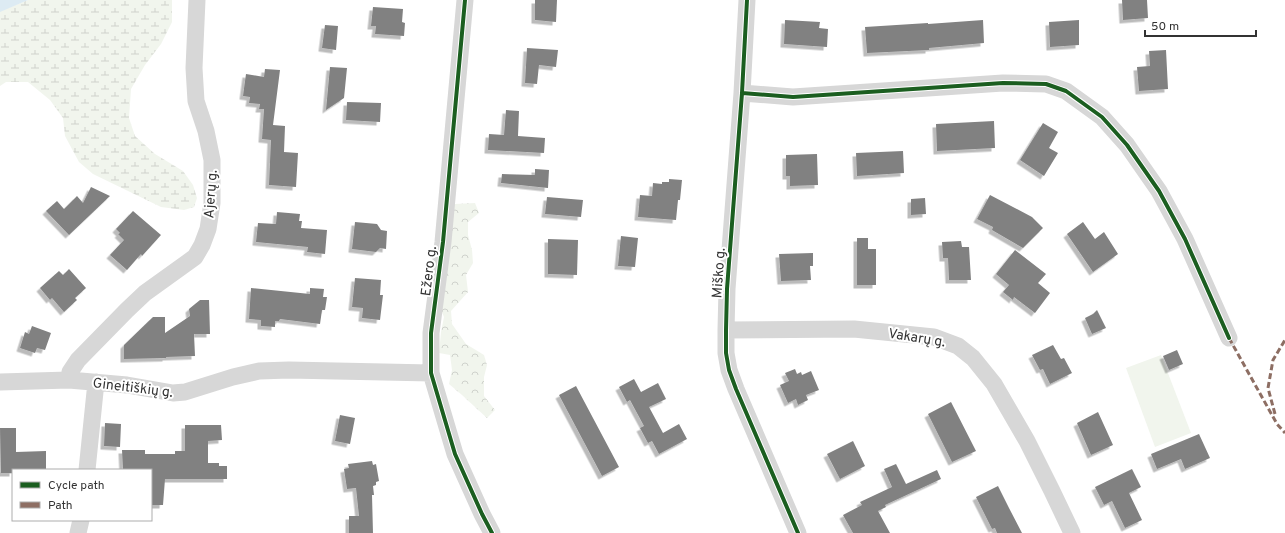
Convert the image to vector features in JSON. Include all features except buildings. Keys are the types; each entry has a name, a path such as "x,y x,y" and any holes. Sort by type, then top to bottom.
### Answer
{"street":[{"name":"Ajerų g.","path":"69,380 70,372 78,360 127,310 145,293 195,257 202,245 208,229 212,203 212,160 206,131 196,101 194,68 197,0"},
{"name":"Ežero g.","path":"465,0 443,242 431,333 431,373 455,454 492,533"},
{"name":"Miško g.","path":"747,0 742,93 727,289 726,353 729,370 798,533"},
{"path":"742,93 793,97 1003,82 1046,84 1066,91 1102,117 1127,145 1159,191 1185,238 1229,338"},
{"name":"Vakarų g.","path":"726,330 854,329 934,337 958,346 973,358 994,384 1027,440 1072,533"},
{"name":"Gineitiškių g.","path":"0,382 69,380 127,384 173,393 185,392 233,377 259,371 288,370 431,373"},
{"path":"87,469 96,382"},
{"path":"78,533 80,521"}],"green space":[{"path":"28,0 172,0 172,22 161,44 145,65 131,89 129,118 135,136 155,154 183,171 193,185 197,198 194,207 184,210 161,207 93,174 79,162 65,136 63,118 50,100 28,82 6,82 0,86 0,11"},
{"path":"475,203 479,213 468,222 468,235 472,250 473,263 466,275 468,292 451,311 452,324 466,344 484,355 487,365 484,377 484,396 495,410 487,418 449,384 452,370 450,355 439,353 444,317 439,305 450,209 455,204"},
{"path":"1161,355 1191,433 1155,447 1126,368"}],"shaded area":[{"path":"0,0 28,0 0,12"}],"marked path":[{"path":"1229,338 1277,424 1285,433"},
{"path":"1275,414 1268,388 1273,360 1285,340"}],"cycle path":[{"path":"465,0 443,242 431,333 431,373 455,454 492,533"},
{"path":"747,0 742,93 727,289 726,353 729,370 736,389 798,533"},
{"path":"742,93 793,97 1003,83 1046,84 1066,91 1102,117 1127,145 1159,191 1185,239 1229,338"}]}
